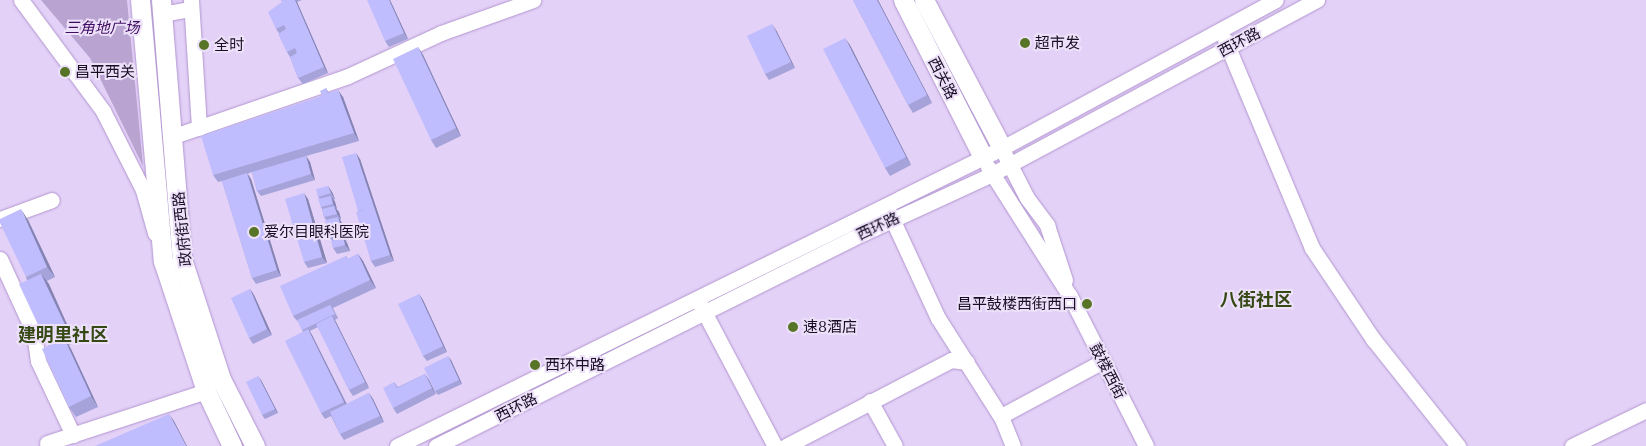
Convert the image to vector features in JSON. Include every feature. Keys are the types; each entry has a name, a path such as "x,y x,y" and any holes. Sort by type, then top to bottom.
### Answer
{"main road":[{"name":"政府街西路","path":"140,0 163,261 206,391 232,446"},
{"name":"西关路","path":"903,0 983,157"},
{"name":"西关路","path":"924,0 1006,156"},
{"name":"政府街西路","path":"162,7 174,136 182,260 221,379 255,446"}],"street":[{"path":"21,0 87,85 113,130 143,190 163,261"},
{"path":"174,136 348,76 441,33 533,0"},
{"name":"西环路","path":"397,446 992,174 1006,156 1221,30 1276,0"},
{"name":"西环路","path":"436,446 701,306 886,204 983,157 1006,156 1228,48 1317,0"},
{"path":"162,7 191,4 199,128"},
{"path":"1221,30 1312,248 1373,339 1458,446"},
{"name":"鼓楼西街","path":"1006,156 1027,198 1046,224 1070,296"},
{"name":"鼓楼西街","path":"983,157 1070,296 1146,446"},
{"path":"0,219 52,200"},
{"path":"886,204 938,318 1001,416 1013,446"},
{"path":"0,259 34,332 38,361 73,435"},
{"path":"701,306 775,446"},
{"path":"786,446 951,360 967,362"},
{"path":"1001,416 1103,361"},
{"path":"47,443 206,391"},
{"path":"870,401 895,446"},
{"path":"1572,446 1646,410"}],"green space":[{"name":"三角地广场","path":"41,0 127,0 143,166 90,58"}],"building":[{"path":"281,0 295,0 324,67 298,78 290,57 297,53 295,48 287,52 278,34 286,29 284,25 276,29 268,12 282,2"},
{"path":"367,0 389,0 404,33 385,41"},
{"path":"853,0 877,0 927,95 908,105"},
{"path":"772,24 791,62 765,74 747,36"},
{"path":"845,38 906,157 885,168 823,49"},
{"path":"418,47 456,128 431,140 393,59"},
{"path":"326,88 328,93 338,90 354,133 213,175 201,136 322,96 320,91"},
{"path":"356,153 390,255 371,261 356,212 366,209 358,211 342,157"},
{"path":"306,156 311,174 257,191 252,172"},
{"name":"爱尔目眼科医院","path":"247,173 277,270 252,278 222,181"},
{"path":"328,186 331,193 318,197 316,189"},
{"path":"304,193 322,257 304,262 285,199"},
{"path":"331,196 333,204 321,207 318,199"},
{"path":"334,206 337,214 324,217 322,209"},
{"path":"21,209 47,267 26,277 0,223 0,219"},
{"path":"338,217 340,224 327,228 325,220"},
{"path":"340,227 343,234 330,238 328,230"},
{"path":"343,237 345,245 333,248 331,241"},
{"path":"358,254 370,280 293,316 280,286 346,256 347,259"},
{"path":"41,274 68,331 46,342 19,284"},
{"path":"250,289 267,329 249,338 231,298"},
{"path":"419,294 443,346 423,356 398,304"},
{"path":"330,305 335,314 302,330 297,320"},
{"path":"332,316 365,382 349,390 316,324"},
{"path":"308,329 344,402 321,413 285,341"},
{"path":"64,338 91,396 69,407 42,349"},
{"path":"448,356 459,380 435,391 424,368"},
{"path":"425,374 432,388 393,408 383,388 394,382 397,388"},
{"path":"258,376 275,409 262,415 246,382"},
{"path":"369,393 380,416 340,434 330,412"},
{"path":"169,414 186,446 95,446"}],"place":[{"name":"超市发","path":"1025,43"},
{"name":"全时","path":"204,45"},
{"name":"昌平西关","path":"65,72"},
{"name":"爱尔目眼科医院","path":"254,232"},
{"name":"昌平鼓楼西街西口","path":"1087,304"},
{"name":"速8酒店","path":"793,327"},
{"name":"西环中路","path":"535,365"}],"district":[{"name":"八街社区","path":"1256,300"},
{"name":"建明里社区","path":"63,335"}]}
